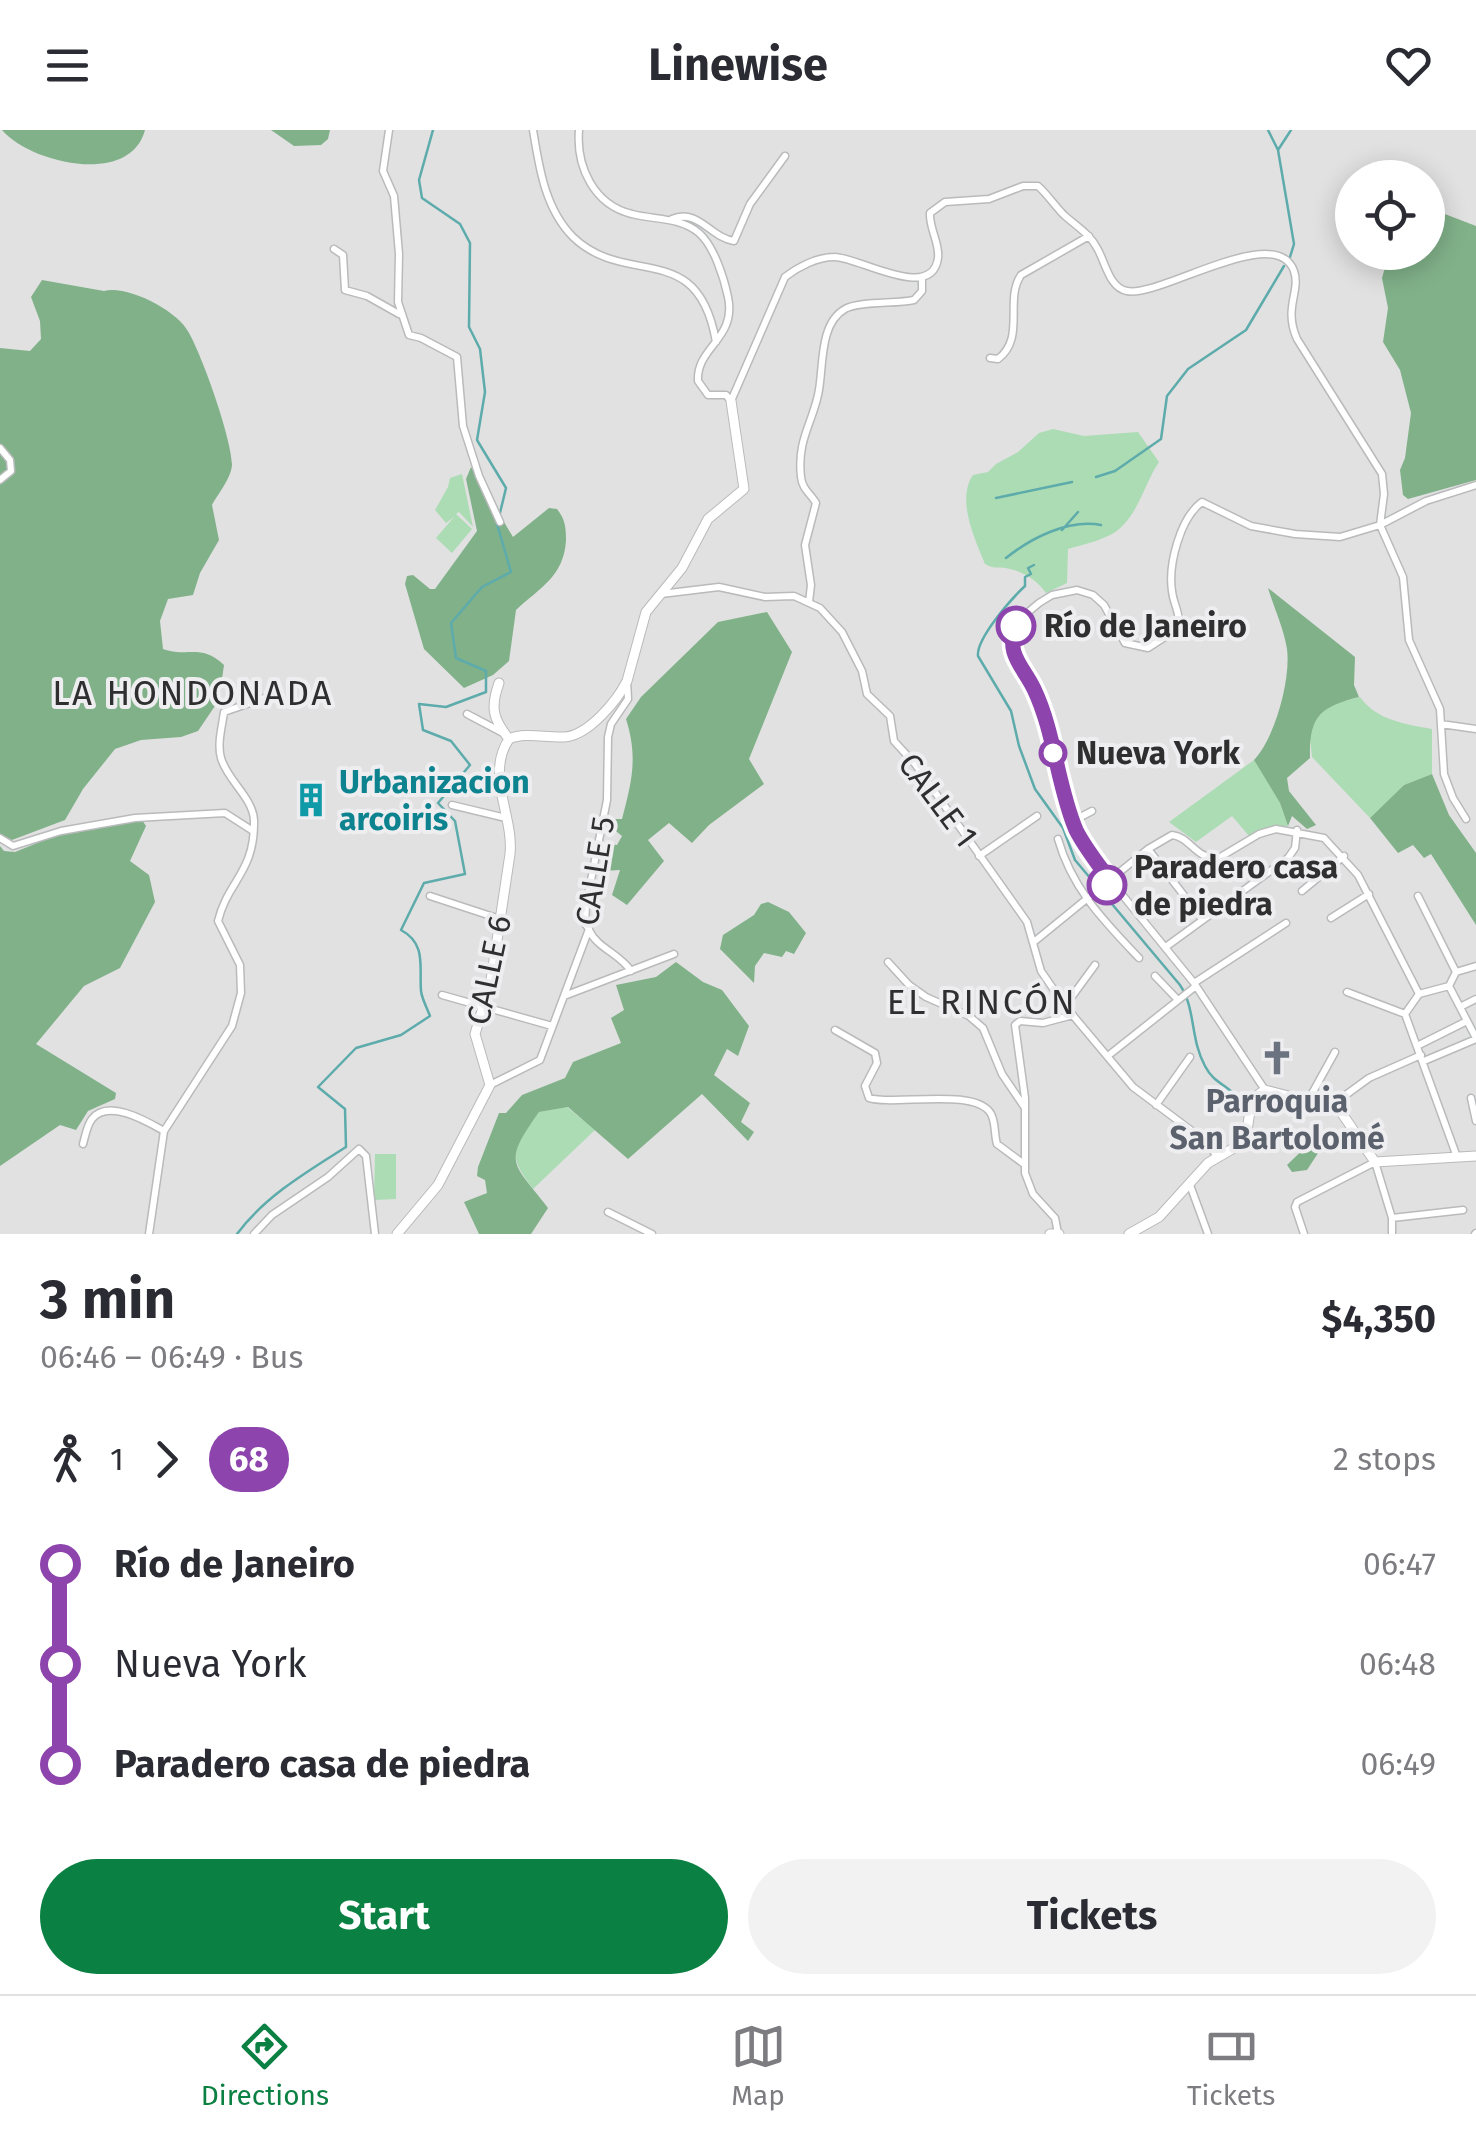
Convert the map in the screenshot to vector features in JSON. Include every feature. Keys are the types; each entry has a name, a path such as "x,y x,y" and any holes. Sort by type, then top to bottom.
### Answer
{"street":[{"path":"389,130 383,170 394,196 400,314 409,335 457,357 463,426 500,522"},
{"path":"533,130 548,196 570,234 596,252 684,278 708,311 716,343"},
{"path":"579,130 582,166 589,182 606,202 629,214 671,220 701,235 722,277 730,318 700,366 698,381 708,395 724,394 732,401"},
{"path":"671,220 691,217 726,240 734,241 750,204 785,156"},
{"path":"467,714 507,737 565,737 578,734 614,701 628,681 644,616 682,568 708,519 744,489 732,401 781,283 803,266 838,256 904,277 922,276 936,266 938,256 930,213 945,202 983,200 1023,186 1038,186 1089,236 1115,284 1128,291 1146,290 1208,266 1258,254 1275,255 1289,263 1295,274 1290,322 1297,339 1382,474 1380,525 1403,576 1408,640 1435,693 1444,774 1452,798 1466,819"},
{"path":"990,358 998,358 1008,350 1013,334 1015,284 1021,275 1089,236"},
{"path":"334,249 342,255 345,290 368,296 400,314"},
{"path":"810,602 805,545 816,503 802,484 801,461 803,434 819,392 825,344 841,312 914,300 922,291 922,276"},
{"path":"0,448 10,460 11,471 0,480"},
{"path":"1392,1234 1392,1218 1375,1162 1350,1121 1332,1105 1265,1090 1167,946 1111,882 1081,838 1034,686 1014,657 1014,630 1020,619 1039,603 1077,590 1093,595 1104,605 1125,643 1142,648 1166,637 1180,622 1172,591 1172,568 1184,528 1198,504 1251,526 1340,537 1380,525 1426,502 1476,484"},
{"name":"CALLE 1","path":"660,594 708,586 764,597 788,595 810,602 836,624 862,671 867,694 891,718 894,741 915,764 1027,922 1043,974 1065,1006 1133,1086 1208,1142 1218,1156"},
{"name":"CALLE 5","path":"490,1084 540,1060 589,929 586,905 607,800 608,736 611,724 628,699 628,681"},
{"path":"499,683 492,711 507,737"},
{"path":"149,1234 164,1131 232,1026 241,993 242,972 218,920 246,869 253,831 252,810 222,762 219,748 224,712 276,694"},
{"path":"1441,724 1476,730"},
{"name":"CALLE 6","path":"490,1084 475,1040 511,843 500,788 507,737"},
{"path":"452,805 507,818"},
{"path":"1073,820 1092,811"},
{"path":"0,838 13,846 135,818 225,813 253,831"},
{"path":"979,856 1037,816"},
{"path":"1167,946 1292,854 1297,830"},
{"path":"1034,941 1148,849 1172,835 1178,835 1201,856 1218,860 1268,831 1297,830 1324,838 1344,856 1369,894 1419,994"},
{"path":"1058,839 1069,873 1086,901 1138,958"},
{"path":"1148,849 1203,920"},
{"path":"1302,890 1344,856"},
{"path":"1331,918 1369,894"},
{"path":"430,896 500,919"},
{"path":"1418,896 1456,972"},
{"path":"1109,1055 1193,987 1286,922"},
{"path":"589,929 594,939 631,971"},
{"path":"564,996 674,954"},
{"path":"888,962 926,997 969,1016 983,1028 1002,1074 1026,1109"},
{"path":"1065,1006 1095,965"},
{"path":"1405,1014 1419,994 1449,986 1456,972 1476,966"},
{"path":"1156,976 1180,999"},
{"path":"1332,1105 1369,1078 1475,1035 1449,986"},
{"path":"1348,992 1405,1014 1458,1158"},
{"path":"442,996 552,1026"},
{"path":"1460,1007 1476,1000"},
{"path":"1055,1231 1052,1213 1031,1190 1024,1164 1026,1109 1015,1027 1018,1021 1043,1024 1072,1015"},
{"path":"1418,1046 1468,1021"},
{"path":"836,1030 875,1053 876,1063 864,1086 869,1098 936,1098 984,1106 992,1117 997,1144 1024,1164"},
{"path":"1309,1099 1335,1052"},
{"path":"1156,1106 1190,1058"},
{"path":"397,1234 438,1185 490,1084"},
{"path":"1128,1234 1159,1218 1218,1156 1239,1145 1247,1130 1252,1100 1265,1090"},
{"path":"1471,1098 1476,1120"},
{"path":"82,1144 92,1119 104,1112 131,1114 164,1131"},
{"path":"254,1234 272,1215 335,1172 356,1150 364,1151 375,1234"},
{"path":"1304,1234 1295,1207 1297,1202 1375,1162 1476,1156"},
{"path":"1190,1185 1208,1234"},
{"path":"1392,1218 1463,1210"},
{"path":"608,1212 652,1234"}],"green space":[{"path":"2,130 145,130 136,148 120,159 78,164 34,152"},
{"path":"271,130 330,130 321,145 294,146"},
{"path":"1445,214 1476,226 1476,480 1408,499 1403,495 1400,470 1411,413 1400,370 1383,342 1388,308 1382,278 1384,270 1445,270"},
{"path":"42,280 139,296 174,316 195,345 222,417 232,464 212,505 219,540 200,573 193,595 168,599 160,621 163,649 208,654 224,665 219,700 198,731 181,737 141,740 115,749 83,789 65,820 12,840 0,834 0,348 30,351 41,339 40,321 31,297"},
{"path":"1053,429 1084,436 1138,432 1159,462 1126,522 1108,536 1068,549 1067,583 1046,593 1020,572 985,564 969,520 966,496 973,475 988,472 1039,433"},
{"path":"471,467 513,537 549,508 557,509 562,516 566,540 556,572 516,610 509,661 493,675 464,688 424,649 405,584 407,576 413,575 435,589 477,531 466,479"},
{"path":"462,474 473,527 459,512 456,514 472,529 452,553 436,538 454,517 446,523 435,510 450,478"},
{"path":"1268,588 1355,657 1354,685 1359,697 1335,705 1320,716 1312,732 1310,758 1287,778 1289,791 1316,825 1307,829 1292,816 1288,826 1280,803 1254,760 1275,723 1288,661 1286,641"},
{"path":"767,612 792,652 749,759 764,784 709,825 692,843 669,823 648,840 664,861 627,905 612,895 620,870 602,871 608,844 617,845 622,836 612,828 615,819 622,819 631,781 633,757 626,719 641,697 718,622"},
{"path":"1360,697 1383,716 1432,729 1432,774 1404,785 1370,818 1312,757 1309,729 1328,705"},
{"path":"1254,760 1280,803 1288,826 1249,836 1232,816 1196,842 1169,822"},
{"path":"1432,774 1449,815 1476,853 1476,925 1431,854 1424,858 1413,845 1398,853 1370,818 1404,785"},
{"path":"142,820 146,826 130,861 149,875 155,902 120,968 84,986 36,1044 116,1093 115,1099 88,1111 76,1130 60,1125 0,1166 0,846 4,851 15,852 52,837"},
{"path":"768,902 789,912 806,933 794,954 786,951 782,957 764,953 755,966 754,983 720,949 723,935"},
{"path":"676,962 703,982 722,990 749,1026 738,1056 727,1049 714,1075 750,1103 741,1122 754,1132 748,1141 702,1094 628,1159 568,1107 539,1112 520,1142 516,1162 548,1208 531,1234 479,1234 464,1202 487,1193 485,1180 477,1176 478,1167 499,1113 506,1113 522,1095 565,1078 573,1062 621,1043 611,1018 624,1010 616,985 656,977"},
{"path":"567,1107 595,1130 533,1189 518,1166 518,1142 539,1112"},
{"path":"1319,1134 1326,1141 1307,1170 1292,1172 1287,1165"},
{"path":"375,1154 396,1154 396,1199 374,1200"}],"waterway":[{"path":"433,130 419,180 422,198 460,224 470,243 469,327 480,349 485,392 477,440 506,488 499,517"},
{"path":"1268,130 1278,150"},
{"path":"1290,257 1294,244 1278,150 1291,130"},
{"path":"1096,477 1115,471 1161,439 1167,396 1188,369 1246,330 1284,266"},
{"path":"996,498 1072,482"},
{"path":"1062,530 1078,512"},
{"path":"237,1234 273,1197 346,1147 345,1109 318,1087 356,1048 401,1035 430,1016 421,991 418,949 401,930 424,883 465,874 455,821 438,803 470,765 451,741 423,730 419,704 446,707 486,692 486,671 456,658 451,623 482,587 511,572 497,524"},
{"path":"1006,558 1050,532 1076,525 1101,525"},
{"path":"1034,565 1028,568 1031,574 1025,577 1025,586 988,630 978,656 1011,711 1035,789 1063,828 1075,860 1180,985 1205,1066 1214,1079 1236,1096 1245,1112"}],"bus line":[{"name":"68","path":"1016,626 1012,638 1014,657 1034,686 1075,827 1111,882 1107,885"}],"place":[{"name":"Río de Janeiro","path":"1016,626"},
{"name":"Nueva York","path":"1053,753"},
{"name":"Urbanizacion arcoiris","path":"311,800"},
{"name":"Paradero casa de piedra","path":"1107,885"},
{"name":"Parroquia San Bartolomé","path":"1277,1058"}],"district":[{"name":"LA HONDONADA","path":"193,693"},
{"name":"EL RINCÓN","path":"982,1002"}]}
